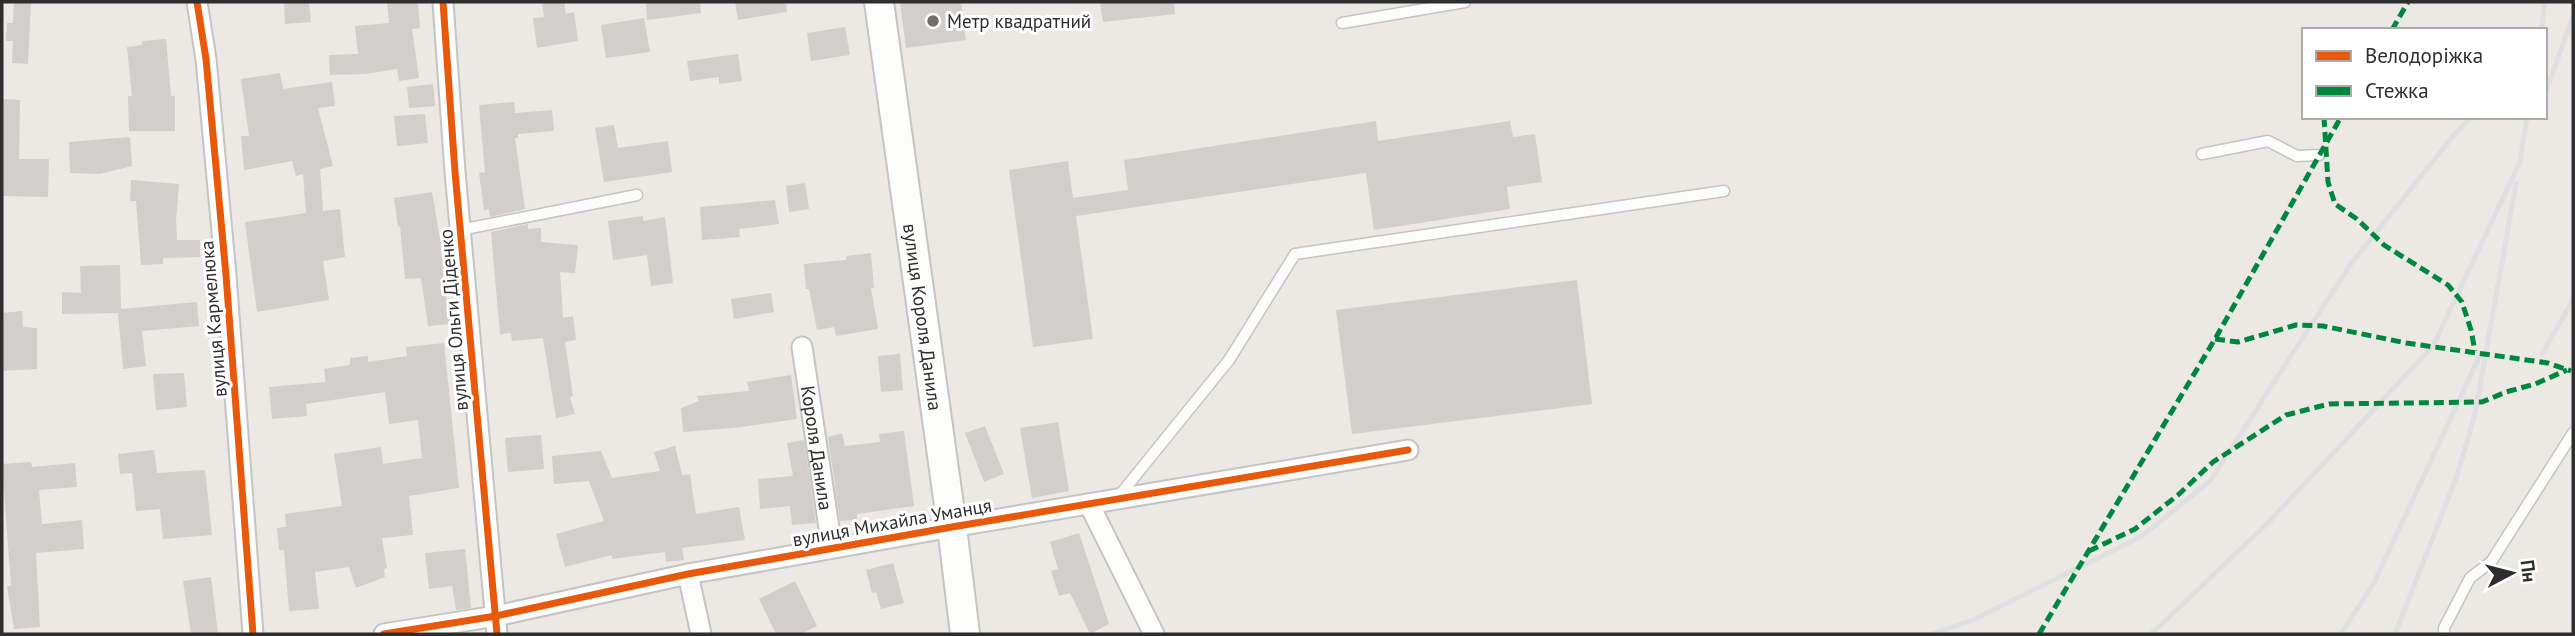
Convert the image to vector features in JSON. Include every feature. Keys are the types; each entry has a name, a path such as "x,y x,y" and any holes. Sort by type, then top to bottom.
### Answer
{"main road":[{"name":"вулиця Короля Данила","path":"880,2 953,527 965,634"}],"street":[{"name":"вулиця Кармелюка","path":"197,2 206,59 226,275 253,634"},
{"name":"вулиця Ольги Діденко","path":"443,2 460,230 496,625"},
{"name":"Короля Данила","path":"802,347 832,548"},
{"name":"вулиця Михайла Уманця","path":"384,634 496,625 688,574 1408,450"},
{"path":"1088,504 1154,634"},
{"path":"688,574 701,634"}],"lane":[{"path":"1342,23 1465,2"},
{"path":"2202,154 2269,141 2297,156 2319,155"},
{"path":"1116,499 1229,360 1295,254 1724,191"},
{"path":"460,230 637,195"},
{"path":"2444,634 2444,628 2470,578 2491,562 2573,433"}],"building":[{"path":"14,2 31,2 28,64 12,63 13,41 6,41 7,23 13,23"},
{"path":"284,2 309,2 311,22 285,24"},
{"path":"387,2 418,2 420,28 412,29 419,78 399,81 397,69 366,74 330,75 329,55 358,54 355,26 389,23"},
{"path":"542,2 564,2 566,14 574,12 578,41 537,48 533,18 544,17"},
{"path":"646,2 700,2 701,13 647,20"},
{"path":"735,2 786,2 787,12 738,20"},
{"name":"Метр квадратний","path":"900,2 961,2 966,40 906,48"},
{"path":"1100,2 1174,2 1175,14 1103,22"},
{"path":"644,18 650,52 606,58 601,25"},
{"path":"845,27 850,55 811,61 807,33"},
{"path":"166,39 171,96 175,96 175,131 129,131 128,96 132,96 127,47 142,45 142,41"},
{"path":"738,54 742,81 719,84 719,77 690,81 687,61"},
{"path":"280,73 283,89 332,82 335,106 318,108 333,166 320,169 323,211 340,209 345,257 323,261 329,300 257,312 245,222 306,213 303,174 296,176 292,161 244,170 241,136 249,136 241,79"},
{"path":"433,84 435,106 409,108 407,87"},
{"path":"2,99 20,100 19,159 49,159 48,197 2,196"},
{"path":"514,102 515,113 552,110 554,131 518,134 518,138 515,138 525,209 490,217 489,209 484,210 479,173 485,172 479,105"},
{"path":"425,114 428,143 397,146 394,116"},
{"path":"1376,121 1378,141 1510,121 1513,137 1535,134 1542,182 1507,187 1510,209 1374,230 1366,173 1076,216 1093,339 1033,347 1009,170 1068,161 1073,198 1128,190 1124,160"},
{"path":"614,125 618,148 668,141 672,172 604,182 595,128"},
{"path":"130,137 132,166 100,174 70,173 69,142"},
{"path":"131,180 179,184 177,240 200,240 200,257 163,258 163,264 141,265 136,201 130,201"},
{"path":"805,183 809,209 789,212 786,186"},
{"path":"432,192 441,245 446,245 448,275 443,276 450,324 428,326 421,278 405,279 400,226 398,227 394,198"},
{"path":"775,200 779,224 739,229 740,237 702,240 700,207"},
{"path":"643,216 643,221 665,217 673,283 651,286 647,255 613,260 608,221"},
{"path":"528,224 528,229 541,228 541,242 578,245 575,273 560,272 563,318 573,316 576,340 565,342 573,396 570,397 575,414 556,418 543,338 512,341 511,333 500,334 491,232"},
{"path":"871,253 874,288 871,288 878,329 836,336 834,327 817,330 809,289 806,289 804,264 846,260 846,256"},
{"path":"120,265 121,309 197,302 199,326 142,331 146,366 123,369 118,313 62,314 62,292 81,293 80,266"},
{"path":"1577,280 1592,404 1352,434 1336,310"},
{"path":"771,293 774,312 734,319 731,299"},
{"path":"22,311 23,327 37,328 37,369 2,371 2,313"},
{"path":"444,343 459,488 409,496 413,535 382,538 387,568 384,569 385,577 356,588 349,567 315,572 319,609 289,611 284,550 279,550 277,528 286,527 285,514 342,506 334,454 381,447 383,464 422,458 418,420 389,424 385,392 306,404 307,416 272,419 269,387 326,382 324,369 350,365 350,358 368,356 368,362 407,356 406,347"},
{"path":"900,354 903,390 881,392 878,356"},
{"path":"184,373 187,407 156,410 153,374"},
{"path":"791,375 797,419 683,432 681,408 699,401 697,396 749,391 747,382"},
{"path":"1058,422 1069,491 1032,498 1020,428"},
{"path":"985,426 1004,474 984,482 965,433"},
{"path":"904,431 914,506 857,514 857,520 840,521 828,437 842,433 845,446 880,442 879,434"},
{"path":"541,435 544,469 508,472 505,438"},
{"path":"804,440 816,523 792,525 790,506 760,509 758,479 793,476 787,443"},
{"path":"675,446 682,475 690,474 696,514 739,507 745,540 682,548 684,560 666,562 665,552 612,559 612,555 565,567 556,534 604,521 589,481 554,484 552,456 601,451 612,478 660,471 654,452"},
{"path":"154,450 157,473 205,470 212,535 163,539 160,509 136,511 132,473 120,474 118,454"},
{"path":"31,462 32,467 75,463 77,487 39,490 42,524 82,520 84,549 36,553 40,627 14,629 7,586 11,586 2,464"},
{"path":"1079,533 1109,624 1090,634 1070,593 1059,596 1051,571 1058,569 1050,542"},
{"path":"465,549 471,608 456,610 452,586 429,589 425,553"},
{"path":"893,563 904,603 881,609 876,592 872,593 866,570"},
{"path":"211,577 218,634 191,634 183,581"},
{"path":"795,581 817,626 801,634 776,634 759,599"}],"railway":[{"path":"2541,28 2545,2"},
{"path":"2547,88 2573,16"},
{"path":"1932,634 1973,620 2142,536 2210,481 2350,265 2469,119"},
{"path":"2151,634 2268,523 2433,346 2520,162 2527,119"},
{"path":"2395,634 2457,476 2475,414 2516,184"},
{"path":"2542,354 2573,300"},
{"path":"2341,634 2374,583 2481,353"}],"marked path":[{"path":"2393,28 2408,2"},
{"path":"2324,119 2328,182 2335,204 2357,219 2384,245 2448,285 2462,302 2475,351"},
{"path":"2039,634 2215,339 2340,119"},
{"path":"2215,339 2238,342 2296,325 2323,326 2406,343 2548,363 2571,371"},
{"path":"2089,551 2135,529 2178,495 2213,462 2286,415 2329,404 2482,402 2567,370"}],"cycle path":[{"path":"197,2 206,59 226,275 253,634"},
{"path":"443,2 455,172 497,634"},
{"path":"384,634 496,616 688,574 1408,450"}],"place":[{"name":"Метр квадратний","path":"933,21"}]}
